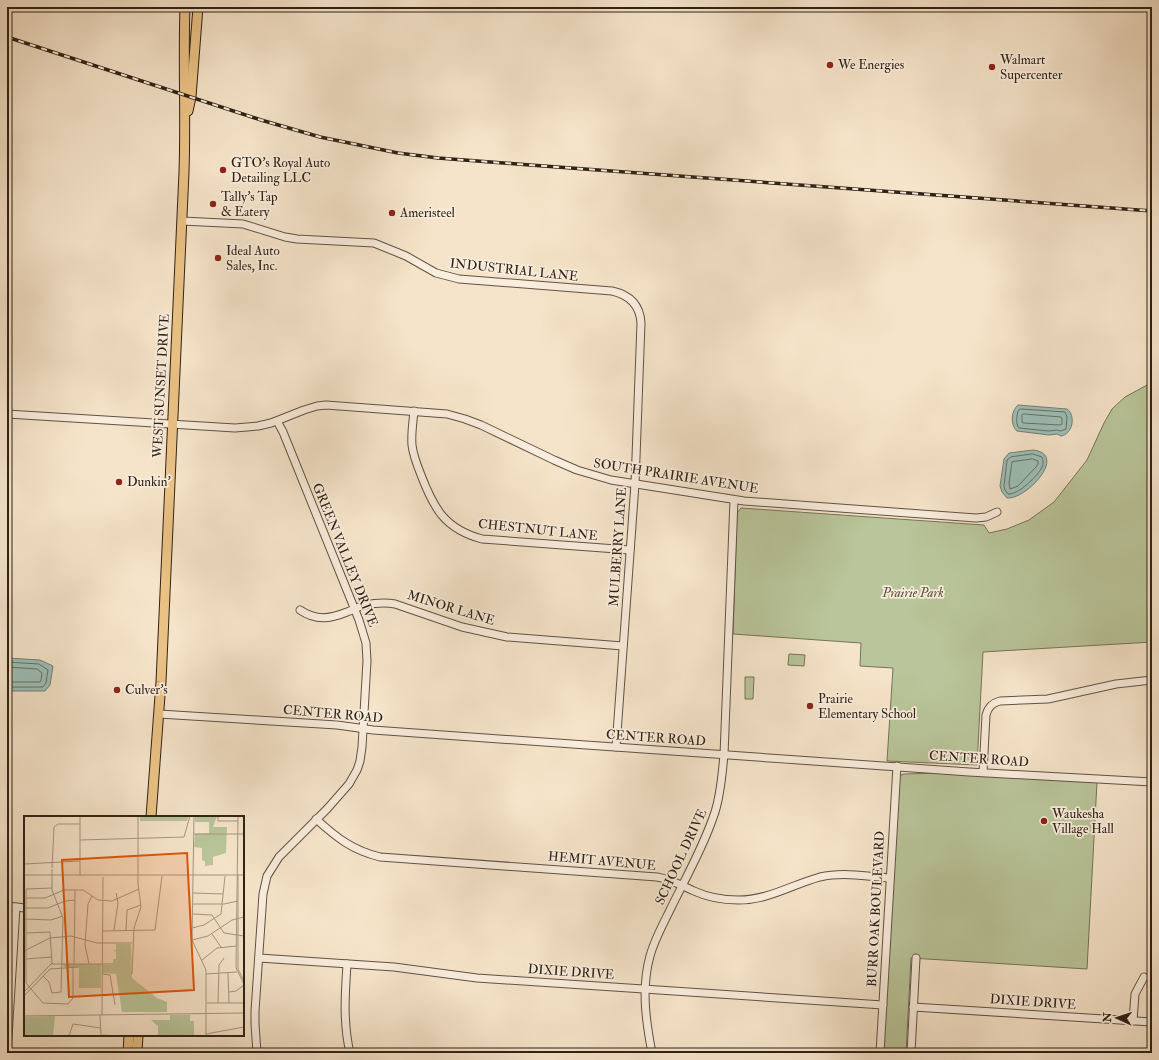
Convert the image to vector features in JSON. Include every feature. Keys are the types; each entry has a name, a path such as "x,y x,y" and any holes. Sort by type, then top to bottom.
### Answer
{"main road":[{"name":"WEST SUNSET DRIVE","path":"152,816 159,714 186,124 184,94 185,7"},
{"name":"WEST SUNSET DRIVE","path":"186,124 191,97 198,7"},
{"path":"128,1053 129,1036"},
{"path":"137,1053 138,1036"}],"street":[{"name":"INDUSTRIAL LANE","path":"182,221 243,224 285,237 297,239 374,243 401,253 429,269 446,276 499,283 612,291 624,295 634,302"},
{"name":"MULBERRY LANE","path":"616,747 635,484 641,323 639,311 634,302"},
{"name":"SOUTH PRAIRIE AVENUE","path":"7,414 235,428 258,426 304,410 326,405 447,414 481,425 577,470 600,477 635,484 734,500 976,518 997,512"},
{"name":"CHESTNUT LANE","path":"414,411 412,447 417,465 434,506 444,518 455,527 482,539 630,550"},
{"name":"GREEN VALLEY DRIVE","path":"257,1053 255,1024 263,894 267,876 279,857 343,792 355,775 360,761 365,704 367,652 364,635 354,609 277,420"},
{"name":"SCHOOL DRIVE","path":"652,1053 645,1016 647,969 653,946 709,828 715,812 721,785 724,754 734,500"},
{"name":"MINOR LANE","path":"300,610 308,616 320,619 346,613 364,605 382,603 395,604 457,625 507,637 623,646"},
{"path":"983,772 986,715 988,708 993,704 1000,701 1048,699 1116,684 1152,680"},
{"name":"CENTER ROAD","path":"159,714 337,725 616,747 1152,782"},
{"name":"BURR OAK BOULEVARD","path":"880,1053 897,766"},
{"name":"HEMIT AVENUE","path":"316,819 344,843 359,850 380,856 657,877 668,879 708,896 738,900 756,899 810,880 828,876 841,875 890,878"},
{"path":"7,906 24,908"},
{"path":"7,1053 16,907"},
{"name":"DIXIE DRIVE","path":"259,958 394,967 477,978 883,1005"},
{"path":"911,1053 916,958"},
{"path":"347,964 344,1010 346,1037 350,1053"},
{"path":"1133,1020 1135,994 1144,977"},
{"name":"DIXIE DRIVE","path":"913,1007 1152,1022"}],"green space":[{"name":"Prairie Park","path":"1152,379 1152,642 983,652 977,765 887,761 893,668 860,666 861,643 733,634 737,513 741,508 984,525 989,533 1007,529 1029,520 1054,502 1087,460 1112,409 1125,397 1149,384"},
{"path":"789,654 805,655 804,666 788,665"},
{"path":"745,677 754,677 753,699 745,699"},
{"path":"940,773 1097,782 1087,969 911,958 906,1053 883,1053 899,778 904,774"}],"water":[{"path":"1018,405 1067,409 1072,415 1071,428 1065,435 1061,436 1057,434 1049,435 1017,431 1013,425 1012,418"},
{"path":"1033,450 1043,453 1047,459 1046,467 1041,476 1033,485 1015,497 1007,498 1002,492 1000,486 1004,459 1009,453"},
{"path":"7,658 40,660 53,666 50,685 45,691 7,691"}],"railway":[{"path":"7,37 261,120 320,137 398,153 438,158 1152,211"}],"place":[{"name":"We Energies","path":"830,65"},
{"name":"Walmart Supercenter","path":"992,67"},
{"name":"GTO's Royal Auto Detailing LLC","path":"223,170"},
{"name":"Tally's Tap & Eatery","path":"213,204"},
{"name":"Ameristeel","path":"392,213"},
{"name":"Ideal Auto Sales, Inc.","path":"218,258"},
{"name":"Dunkin'","path":"119,482"},
{"name":"Culver's","path":"117,690"},
{"name":"Prairie Elementary School","path":"810,706"},
{"name":"Waukesha Village Hall","path":"1044,821"}]}
